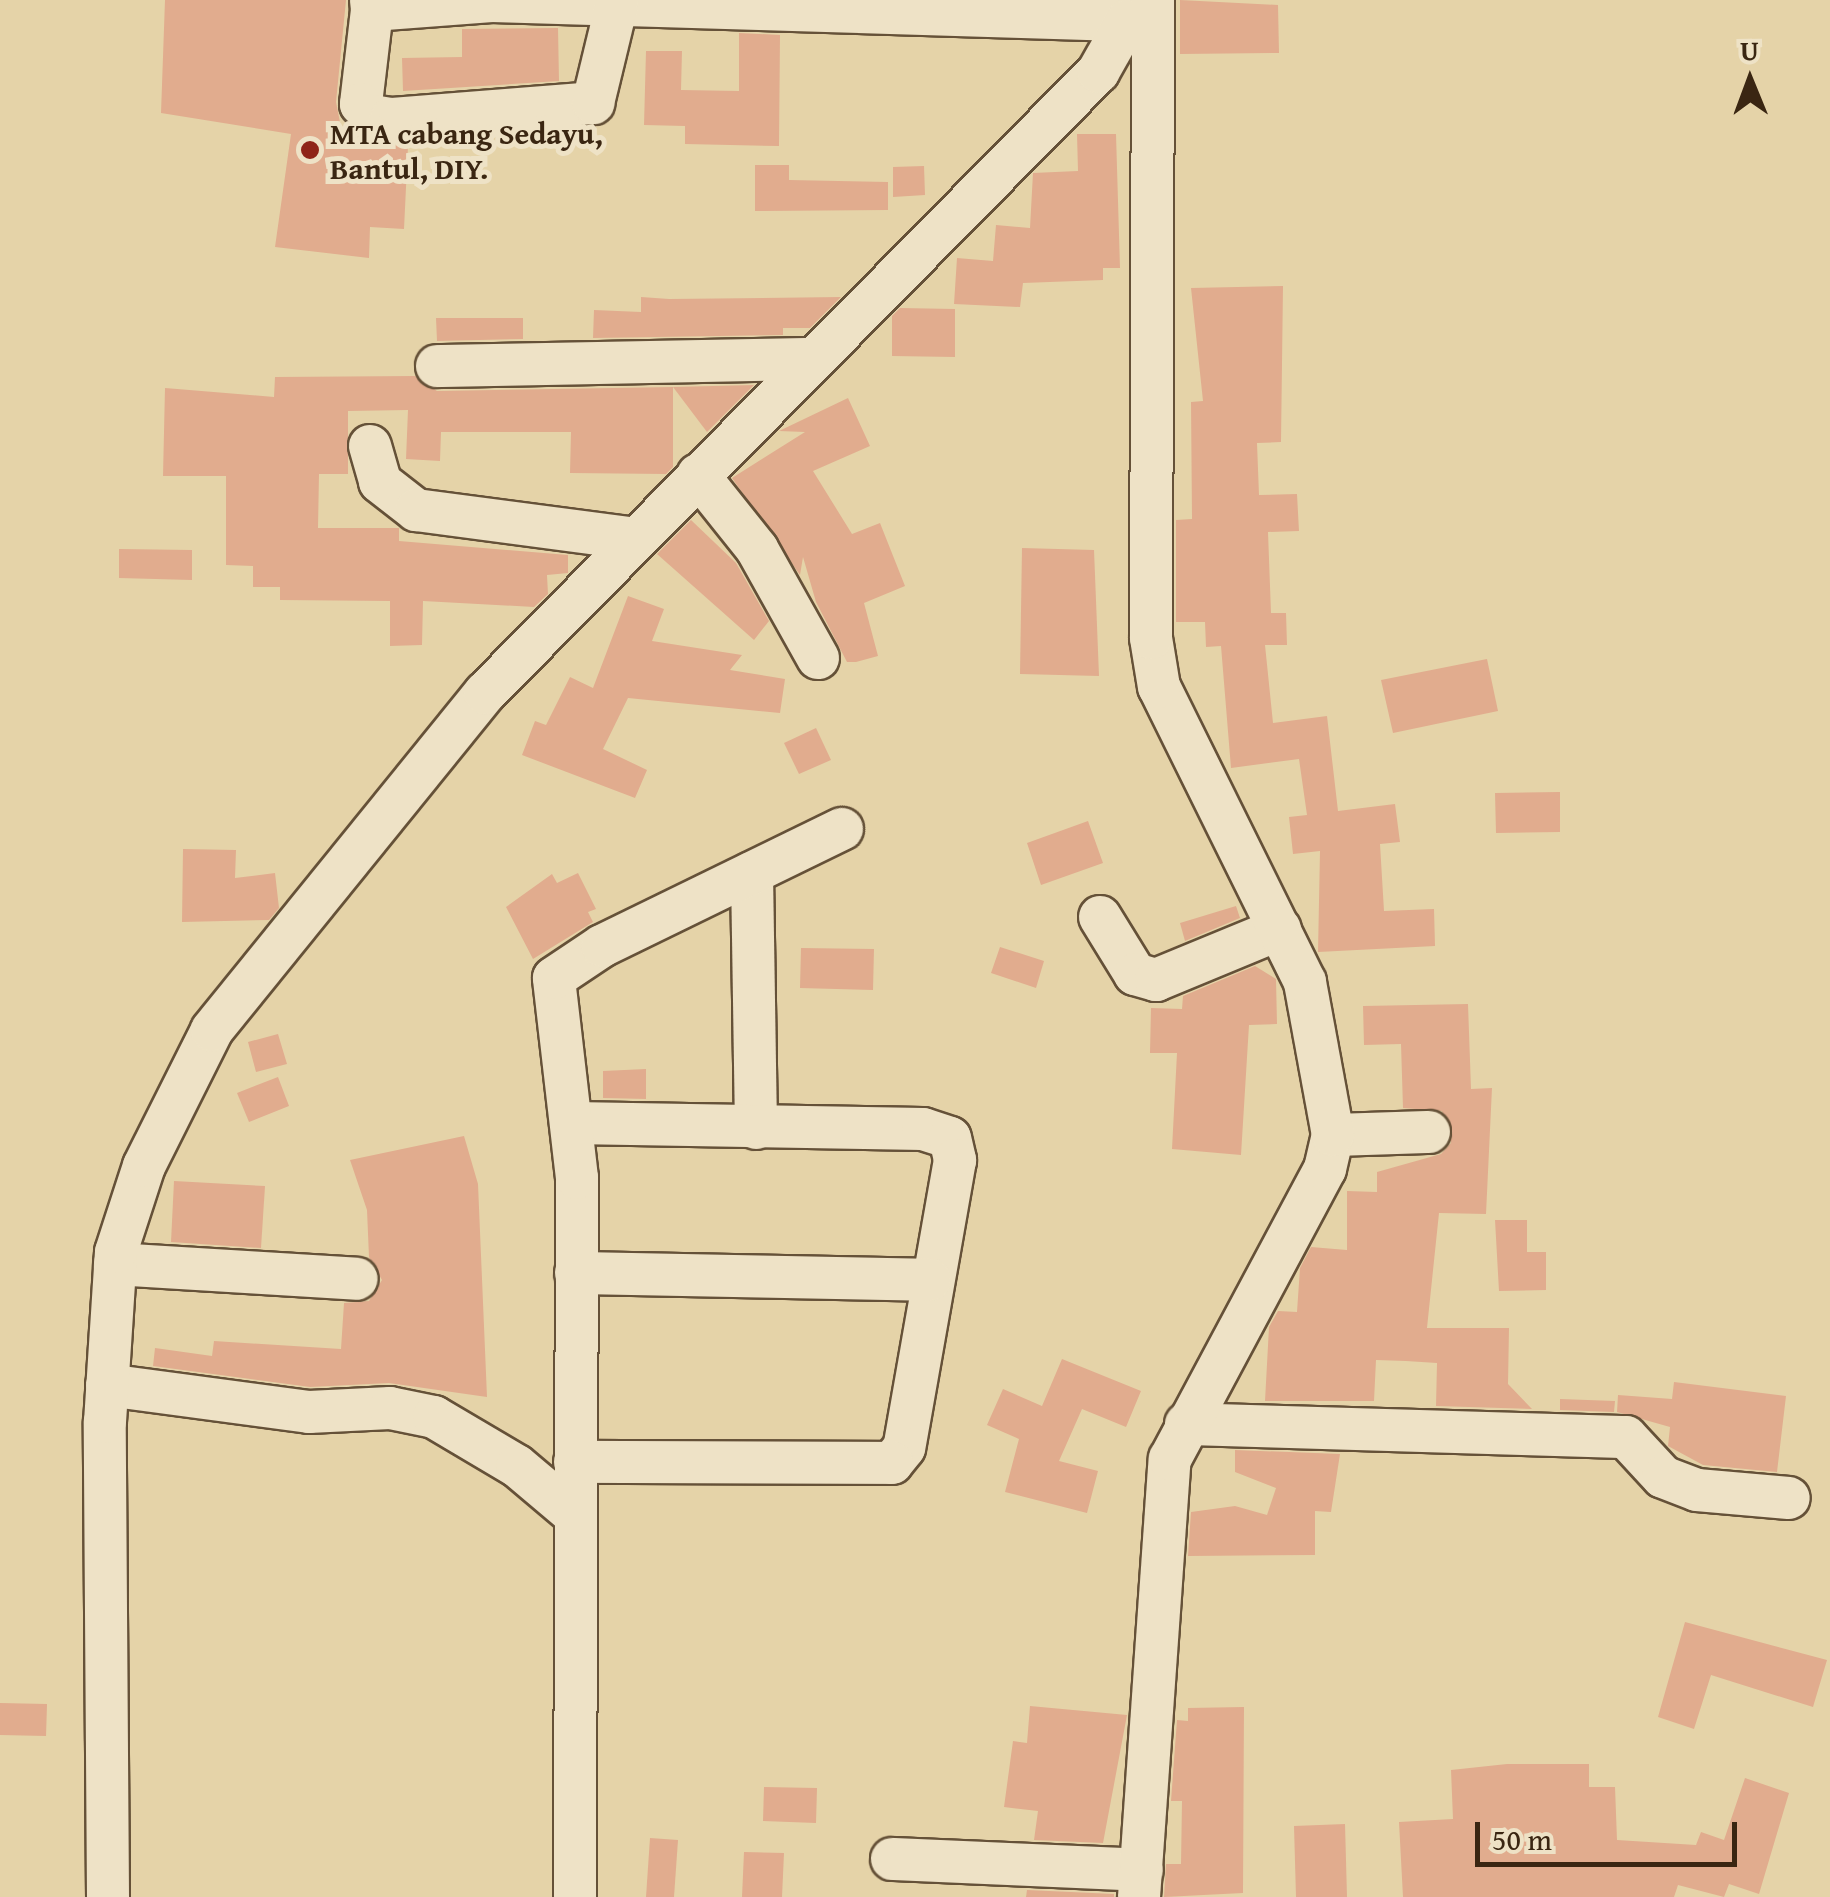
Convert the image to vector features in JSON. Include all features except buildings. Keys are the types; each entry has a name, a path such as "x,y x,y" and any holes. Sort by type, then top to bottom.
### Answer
{"street":[{"path":"617,4 593,103 391,119 372,116 362,104 372,5 492,1 991,7 1145,14"},
{"path":"108,1897 107,1385 116,1264 144,1166 212,1030 485,693 1098,72 1145,14"},
{"path":"892,1860 1140,1883 1170,1459 1325,1169 1333,1135 1320,1034 1280,929 1159,687 1151,638 1145,14"},
{"path":"438,366 811,359"},
{"path":"370,446 380,482 416,510 635,539"},
{"path":"698,474 756,549 818,658"},
{"path":"575,1897 574,1123 553,988 560,969 842,829"},
{"path":"752,873 756,1128"},
{"path":"1100,917 1135,974 1156,980 1280,929"},
{"path":"574,1123 923,1129 950,1138 954,1160 930,1280 904,1448 892,1463 575,1462"},
{"path":"1333,1135 1429,1132"},
{"path":"116,1264 356,1279"},
{"path":"576,1273 930,1280"},
{"path":"107,1385 309,1412 390,1408 434,1416 517,1466 575,1515"},
{"path":"1186,1424 1626,1437 1663,1477 1697,1490 1789,1498"}],"place":[{"name":"MTA cabang Sedayu, Bantul, DIY.","path":"310,150"}]}
